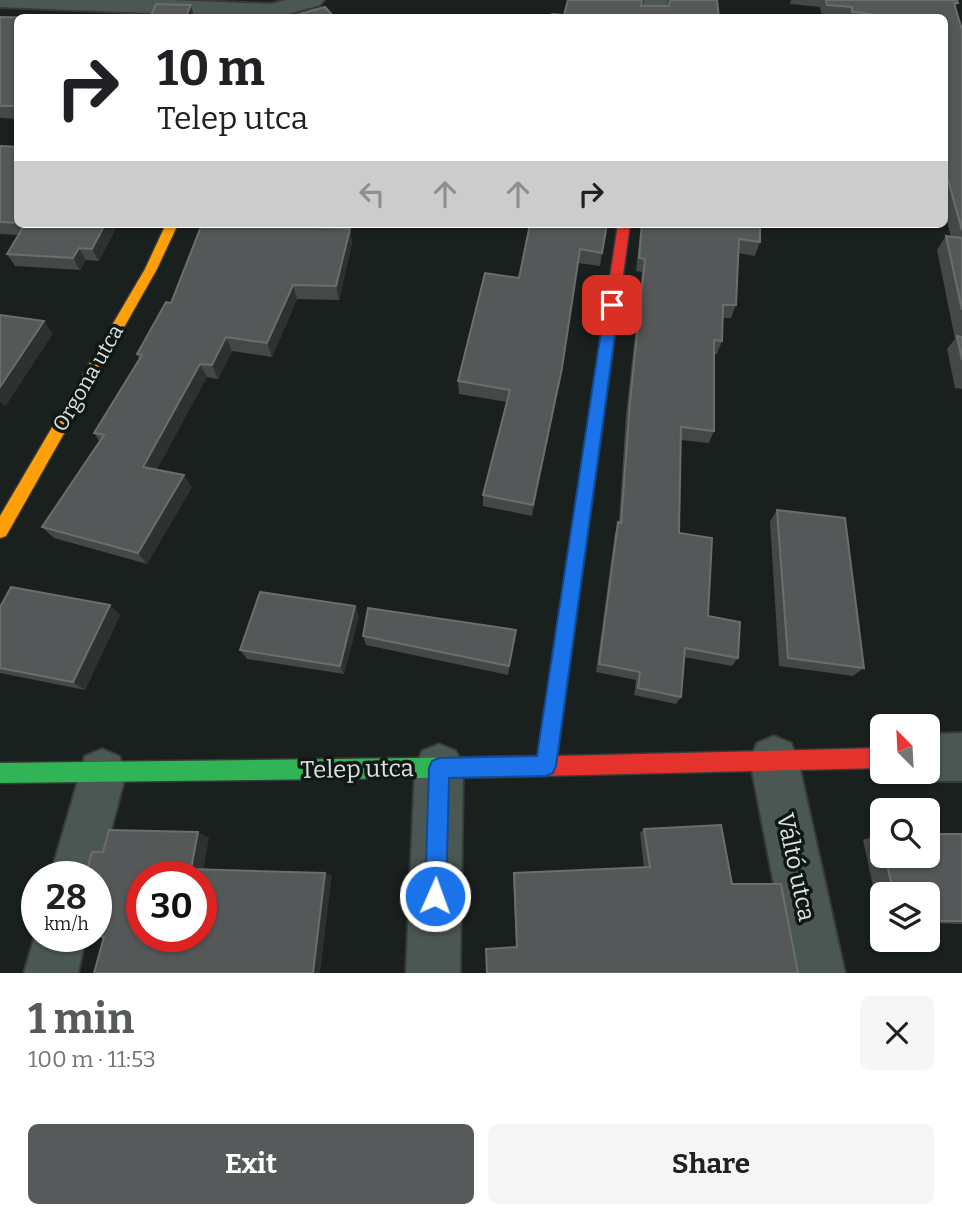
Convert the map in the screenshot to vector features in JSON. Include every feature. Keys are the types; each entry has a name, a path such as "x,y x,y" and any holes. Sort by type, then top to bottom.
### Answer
{"street":[{"path":"0,0 273,10 312,0"},
{"name":"Orgona utca","path":"0,531 151,269 170,228"},
{"path":"546,766 623,228"},
{"path":"940,757 962,757"},
{"name":"Telep utca","path":"0,773 439,768 870,758"},
{"name":"Váltó utca","path":"774,760 818,973"},
{"path":"433,973 439,768"},
{"path":"79,861 102,773"},
{"path":"51,973 56,952"}],"building":[{"path":"568,0 642,0 641,6 669,6 670,0 717,0 719,14 564,14"},
{"path":"826,0 957,0 958,3 954,3 962,30 962,230 948,180 948,14 871,14 852,12 852,7 827,5"},
{"path":"156,4 191,5 187,14 152,14"},
{"path":"325,7 331,14 300,14"},
{"path":"0,17 14,17 14,106 0,106"},
{"path":"14,147 14,223 0,222 0,148"},
{"path":"23,228 103,228 92,249 79,248 73,258 7,254"},
{"path":"200,228 350,229 336,286 293,285 267,343 226,337 212,365 200,364 143,467 184,475 138,553 42,527 104,435 94,433 142,355 137,354 166,302 171,303"},
{"path":"529,228 606,228 602,253 580,249 562,368 533,505 483,495 510,390 458,381 485,273 519,278"},
{"path":"642,228 760,228 760,242 739,239 736,305 723,305 722,341 714,340 714,431 681,427 679,533 712,538 708,616 740,622 738,658 685,648 681,697 638,688 640,672 599,664 618,522 621,523 645,259 639,258"},
{"path":"946,236 962,238 962,310"},
{"path":"0,315 44,321 0,387"},
{"path":"957,336 962,337 962,360"},
{"path":"777,510 845,518 864,668 788,658"},
{"path":"11,587 110,605 73,682 0,668 0,607"},
{"path":"260,592 355,606 340,666 240,650"},
{"path":"368,608 516,630 509,666 363,636"},
{"path":"721,825 732,884 781,884 798,973 487,973 486,949 517,947 514,873 650,867 644,829"},
{"path":"109,830 198,832 193,861 126,861 126,952 217,952 217,870 325,873 313,973 94,973 100,952 112,952 112,861 89,861 92,852 103,852"},
{"path":"940,834 962,834 962,921 940,921 940,882 891,882 888,868 940,868"}],"traffic: fast":[{"path":"0,773 492,767"}],"traffic: slow":[{"path":"0,531 151,269 170,228"}],"traffic: jam":[{"path":"546,766 623,228"},
{"path":"492,767 870,758"}],"route":[{"path":"435,896 439,768 546,766 612,305"}]}
